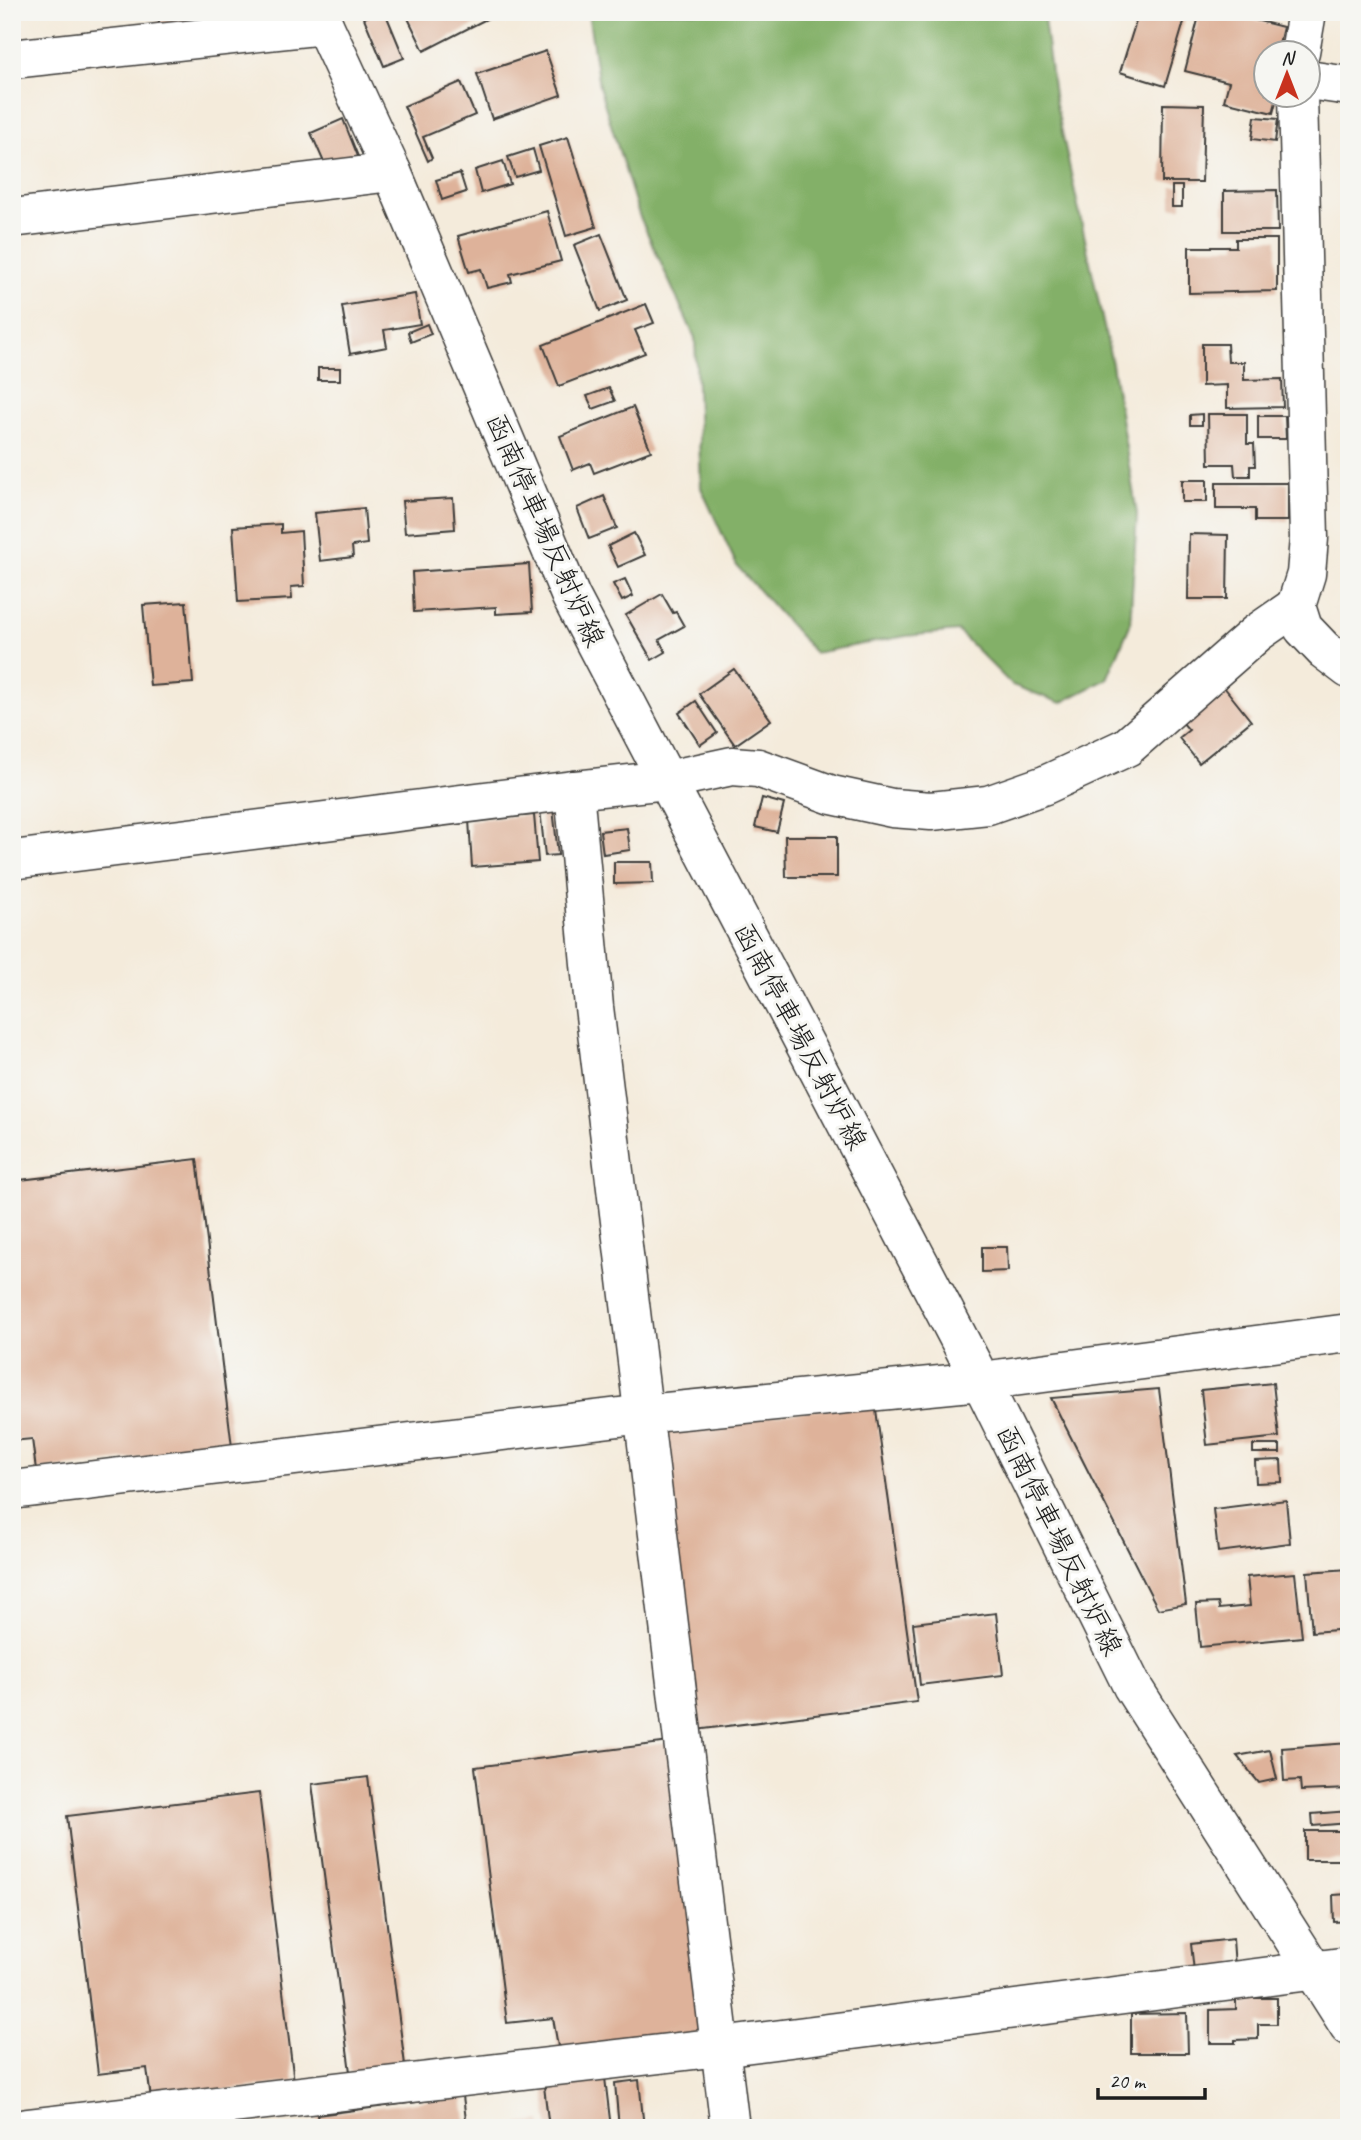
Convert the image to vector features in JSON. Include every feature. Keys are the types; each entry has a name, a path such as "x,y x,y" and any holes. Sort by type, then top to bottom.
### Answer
{"street":[{"path":"1302,38 1307,12"},
{"path":"12,60 321,18"},
{"name":"函南停車場反射炉線","path":"321,18 392,172 571,597 981,1381 1132,1686 1331,1969 1349,2025"},
{"path":"1322,82 1349,86"},
{"path":"1298,108 1310,538 1306,574 1296,606 1303,628 1324,650 1349,668"},
{"path":"12,218 392,172"},
{"path":"12,860 574,790 657,761 747,766 832,795 892,808 931,811 988,805 1045,785 1127,747 1257,633 1296,606"},
{"path":"574,790 594,1007 730,2128"},
{"path":"12,1490 643,1414 981,1381 1349,1333"},
{"path":"27,2128 720,2047 1331,1969"}],"green space":[{"path":"588,12 1043,12 1054,95 1112,364 1137,514 1130,625 1107,679 1061,703 1012,685 958,631 906,636 815,653 737,566 701,488 695,338 639,215 599,86"}],"building":[{"path":"158,12 190,12 192,25 160,29"},
{"path":"385,12 404,58 384,66 364,18"},
{"path":"405,12 500,12 424,51"},
{"path":"1139,12 1187,12 1165,86 1120,72"},
{"path":"1200,12 1223,12 1283,27 1280,38 1252,38 1252,108 1224,101 1229,82 1185,71"},
{"path":"546,51 561,95 492,119 477,74"},
{"path":"461,82 475,115 423,137 432,158 428,161 404,106"},
{"path":"1163,104 1204,105 1202,182 1162,182"},
{"path":"1253,108 1274,108 1273,113"},
{"path":"1255,117 1278,119 1275,142 1252,139"},
{"path":"343,119 361,164 326,167 311,133"},
{"path":"568,137 596,227 566,236 539,146"},
{"path":"533,149 539,170 515,177 508,157"},
{"path":"503,161 510,184 481,193 475,170"},
{"path":"460,173 466,192 442,200 436,180"},
{"path":"1172,186 1182,186 1182,207 1172,207"},
{"path":"1277,190 1278,231 1224,231 1224,191"},
{"path":"547,211 561,261 510,274 512,282 487,288 481,269 469,272 458,236"},
{"path":"601,234 627,300 600,311 574,245"},
{"path":"1236,239 1277,239 1277,291 1189,293 1189,247 1236,247"},
{"path":"415,294 420,324 384,330 387,347 350,354 342,306"},
{"path":"646,304 654,323 635,330 645,353 559,386 543,345"},
{"path":"427,324 431,334 411,342 408,332"},
{"path":"1202,344 1227,344 1228,362 1244,362 1244,380 1282,379 1283,407 1227,408 1227,385 1202,386"},
{"path":"318,368 340,368 340,380 318,380"},
{"path":"609,388 615,401 593,409 587,396"},
{"path":"633,407 651,451 594,473 590,463 573,470 560,436"},
{"path":"1202,414 1202,425 1190,425 1190,415"},
{"path":"1208,414 1247,414 1247,444 1254,444 1255,466 1250,466 1250,476 1235,476 1234,464 1209,464"},
{"path":"1258,416 1285,416 1286,439 1258,439"},
{"path":"1182,480 1207,480 1207,502 1182,502"},
{"path":"1216,483 1288,483 1288,521 1255,521 1255,509 1216,509"},
{"path":"604,496 617,528 589,539 577,508"},
{"path":"453,498 455,529 405,533 402,501"},
{"path":"364,508 367,544 352,546 353,557 320,561 315,513"},
{"path":"281,524 281,533 301,531 304,586 291,587 292,599 238,602 233,527"},
{"path":"634,533 645,555 618,567 608,546"},
{"path":"1189,534 1228,535 1227,599 1188,599"},
{"path":"529,564 532,612 496,614 496,607 414,612 412,572"},
{"path":"625,579 633,596 622,601 613,584"},
{"path":"662,594 684,626 659,640 666,652 652,660 626,615"},
{"path":"186,602 193,683 150,686 143,605"},
{"path":"734,669 771,720 735,745 699,694"},
{"path":"1224,687 1251,721 1199,763 1179,738 1189,730 1181,721"},
{"path":"696,701 717,733 700,745 679,713"},
{"path":"762,798 784,804 777,832 755,827"},
{"path":"553,808 558,855 545,856 540,809"},
{"path":"534,815 538,862 472,867 469,820"},
{"path":"627,828 630,850 603,854 600,831"},
{"path":"785,836 837,836 837,877 786,877"},
{"path":"614,862 652,862 653,883 614,884"},
{"path":"197,1159 232,1447 36,1470 32,1439 12,1441 12,1181"},
{"path":"982,1247 1007,1247 1008,1271 982,1272"},
{"path":"1273,1383 1279,1437 1207,1445 1201,1390"},
{"path":"1159,1389 1186,1604 1158,1609 1051,1398"},
{"path":"875,1403 917,1702 696,1730 660,1429"},
{"path":"1253,1445 1280,1445 1280,1453 1253,1453"},
{"path":"1281,1460 1282,1482 1256,1483 1255,1461"},
{"path":"1286,1500 1290,1543 1218,1552 1213,1509"},
{"path":"1349,1569 1349,1629 1312,1632 1307,1572"},
{"path":"1295,1573 1302,1637 1200,1647 1196,1604 1218,1603 1219,1609 1250,1606 1247,1577"},
{"path":"996,1613 1003,1675 920,1685 913,1623"},
{"path":"669,1742 706,2034 559,2052 553,2018 507,2023 475,1767"},
{"path":"1349,1743 1349,1789 1301,1791 1300,1780 1284,1781 1282,1748"},
{"path":"1270,1750 1277,1779 1259,1783 1237,1756"},
{"path":"368,1777 405,2065 350,2072 312,1784"},
{"path":"259,1793 294,2082 151,2099 147,2068 98,2074 67,1816"},
{"path":"1349,1811 1349,1823 1313,1826 1312,1814"},
{"path":"1305,1831 1349,1831 1349,1860 1305,1860"},
{"path":"1349,1894 1349,1921 1334,1922 1333,1895"},
{"path":"1233,1939 1235,1967 1194,1971 1191,1944"},
{"path":"1236,1998 1277,1998 1277,2024 1258,2024 1258,2039 1210,2043 1210,2010 1236,2009"},
{"path":"1187,2013 1188,2053 1131,2053 1131,2014"},
{"path":"605,2078 611,2128 549,2128 544,2086"},
{"path":"639,2080 644,2128 619,2128 615,2083"},
{"path":"463,2096 467,2128 319,2128 317,2115"},
{"path":"542,2121 543,2128 518,2128 518,2124"},
{"path":"1199,2122 1199,2128 1149,2128 1149,2126"},
{"path":"512,2124 512,2128 491,2128 491,2126"}]}
